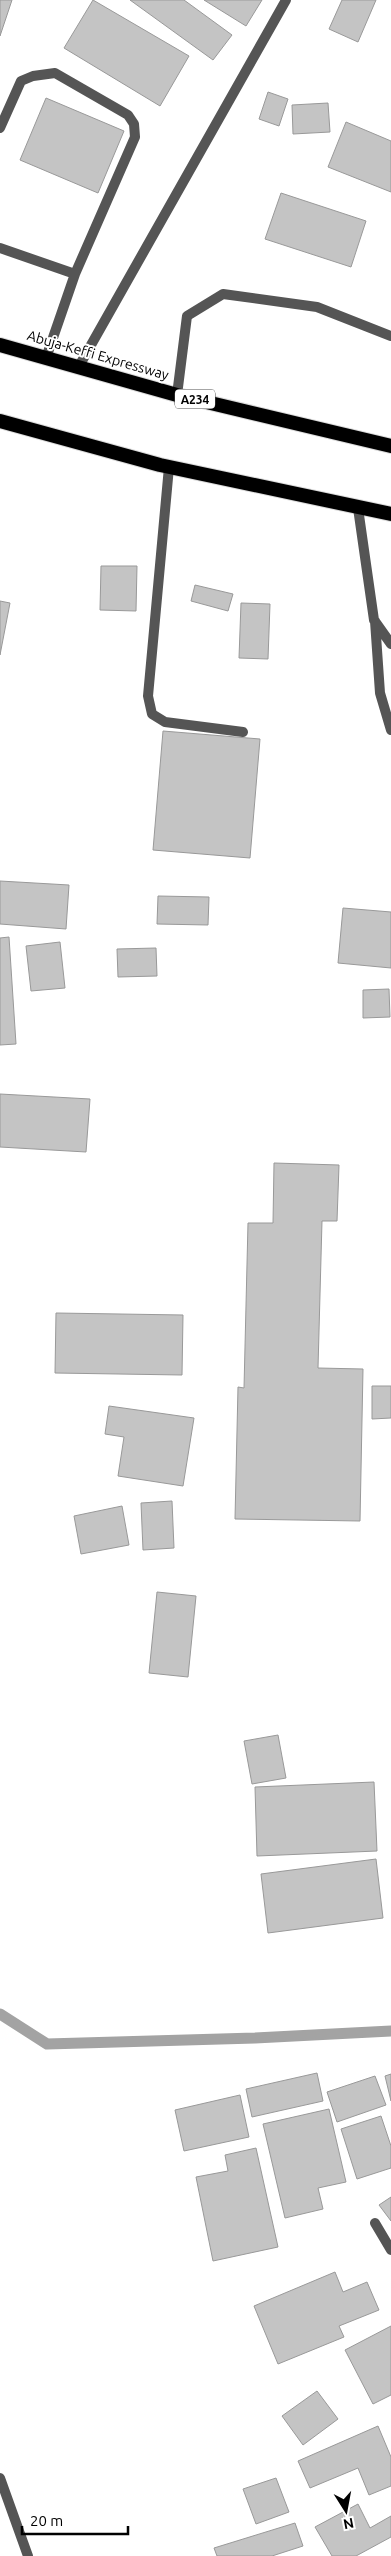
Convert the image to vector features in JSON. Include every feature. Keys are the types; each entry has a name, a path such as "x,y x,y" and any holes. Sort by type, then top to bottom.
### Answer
{"highway":[{"name":"Abuja-Keffi Expressway","path":"0,345 177,394 391,446"},
{"path":"0,421 169,467 391,514"}],"street":[{"path":"78,368 286,0"},
{"path":"0,128 21,81 33,76 55,73 128,115 134,124 135,137 75,274 46,358"},
{"path":"0,248 75,274"},
{"path":"177,394 188,316 223,294 317,306 391,336"},
{"path":"169,467 148,696 152,714 165,722 242,732"},
{"path":"358,508 374,620 380,693 391,730"},
{"path":"374,620 391,644"},
{"path":"375,2222 391,2250"},
{"path":"0,2478 28,2556"}],"building":[{"path":"0,0 12,0 0,36"},
{"path":"93,0 189,56 160,106 64,48"},
{"path":"130,0 184,0 232,35 213,60"},
{"path":"204,0 262,0 246,26"},
{"path":"342,0 376,0 358,42 329,29"},
{"path":"268,92 288,99 279,126 259,119"},
{"path":"46,98 124,131 98,193 20,160"},
{"path":"328,103 330,132 293,134 292,105"},
{"path":"346,122 391,141 391,192 328,167"},
{"path":"281,193 366,221 351,267 265,239"},
{"path":"101,566 137,566 136,611 100,610"},
{"path":"195,585 233,594 228,611 191,601"},
{"path":"0,601 10,603 0,655"},
{"path":"241,603 270,604 268,659 239,658"},
{"path":"163,731 260,739 250,858 153,850"},
{"path":"0,881 69,885 66,929 0,924"},
{"path":"158,896 209,897 208,925 157,924"},
{"path":"343,908 391,912 391,968 338,963"},
{"path":"9,937 16,1044 0,1045 0,938"},
{"path":"60,942 65,988 31,991 26,946"},
{"path":"156,948 157,976 118,977 117,949"},
{"path":"389,989 390,1017 363,1018 363,990"},
{"path":"0,1094 90,1099 86,1152 0,1147"},
{"path":"274,1163 339,1165 337,1221 322,1221 318,1368 363,1369 360,1521 235,1519 238,1387 244,1388 248,1223 273,1223"},
{"path":"56,1313 183,1315 182,1375 55,1373"},
{"path":"372,1386 391,1386 391,1418 372,1419"},
{"path":"109,1406 194,1418 183,1486 118,1476 124,1437 105,1434"},
{"path":"172,1501 174,1548 143,1550 141,1503"},
{"path":"122,1506 129,1545 81,1554 74,1516"},
{"path":"157,1592 196,1596 188,1677 149,1673"},
{"path":"278,1735 286,1778 252,1784 244,1741"},
{"path":"374,1782 377,1851 257,1856 255,1787"},
{"path":"376,1859 383,1918 268,1933 261,1874"},
{"path":"317,2073 323,2101 252,2117 246,2089"},
{"path":"391,2074 391,2101 385,2076"},
{"path":"375,2076 386,2105 337,2122 327,2092"},
{"path":"240,2095 249,2137 184,2151 175,2110"},
{"path":"329,2109 346,2182 318,2188 323,2209 285,2218 263,2124"},
{"path":"381,2116 391,2146 391,2168 357,2179 341,2129"},
{"path":"256,2148 278,2247 213,2261 196,2177 228,2171 225,2155"},
{"path":"391,2197 391,2221 379,2205"},
{"path":"335,2272 343,2292 367,2282 379,2310 339,2326 344,2337 278,2364 254,2306"},
{"path":"391,2326 391,2395 373,2404 345,2350"},
{"path":"317,2391 338,2419 303,2445 282,2416"},
{"path":"378,2426 391,2457 391,2486 369,2495 358,2468 310,2488 298,2461"},
{"path":"276,2478 289,2512 256,2524 243,2489"},
{"path":"358,2504 370,2528 391,2516 391,2537 356,2556 332,2556 315,2527"},
{"path":"295,2523 303,2546 272,2556 217,2556 214,2548"}],"waterway":[{"path":"0,2014 47,2044 255,2038 391,2031"}]}
